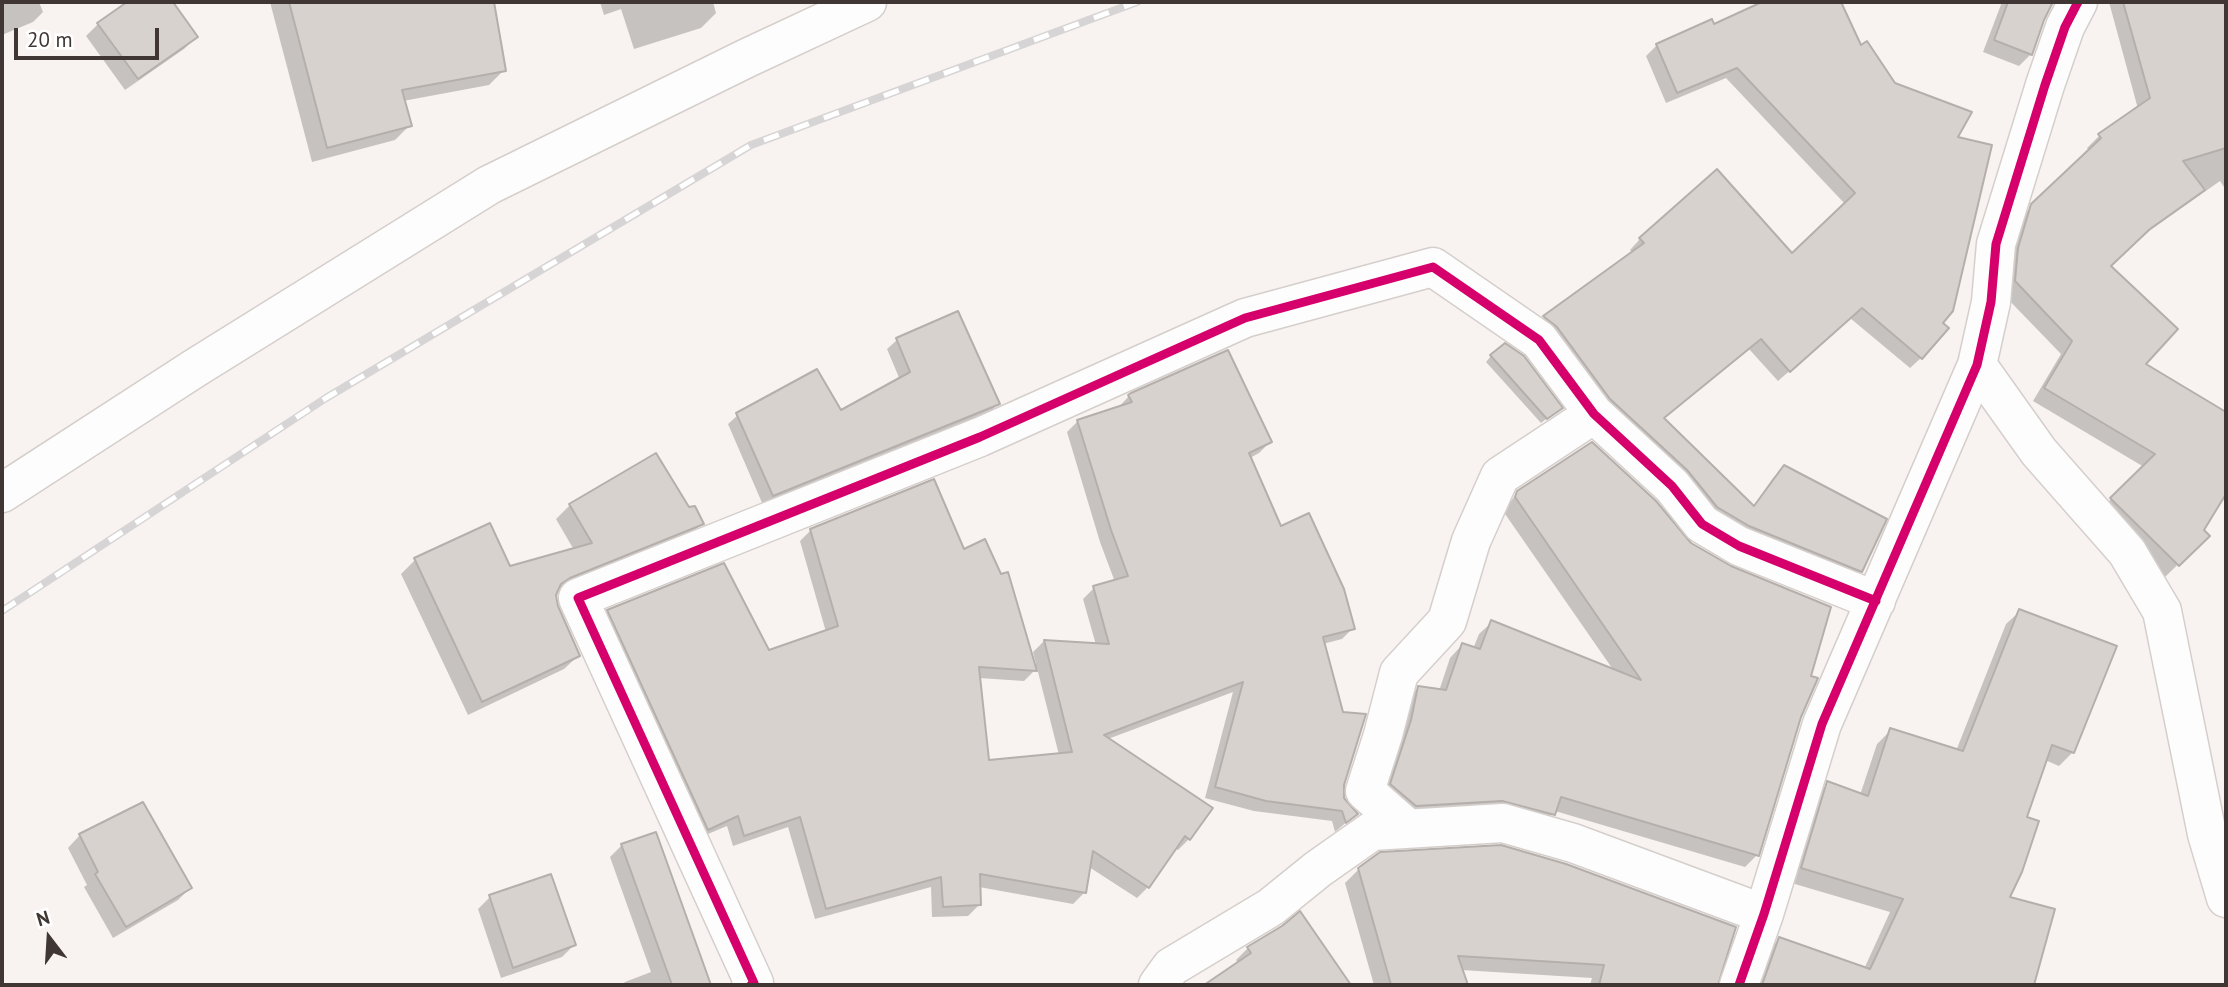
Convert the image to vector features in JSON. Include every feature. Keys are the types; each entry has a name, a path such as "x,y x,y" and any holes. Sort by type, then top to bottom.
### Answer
{"street":[{"path":"2,493 489,184 867,2"},
{"path":"1738,985 1764,914 1822,724 1977,365 1990,302 1996,244 2045,85 2065,27 2078,2"},
{"path":"751,985 754,983 578,598 980,438 1245,318 1433,267 1539,340 1594,414 1672,486 1702,524 1739,546 1876,601"},
{"path":"1977,365 2039,452 2127,552 2162,611 2207,834 2226,898"},
{"path":"1406,827 1364,790 1383,735 1399,673 1447,621 1471,541 1500,476 1594,414"},
{"path":"1158,985 1171,967 1270,908 1318,869 1372,831 1406,827 1503,823 1573,843 1764,914"}],"building":[{"path":"127,2 173,2 198,37 138,79 97,23"},
{"path":"289,2 494,2 506,71 402,90 412,126 327,148"},
{"path":"1762,2 1841,2 1861,45 1867,41 1895,83 1972,112 1958,137 1992,145 1953,311 1943,323 1949,328 1922,359 1862,308 1790,372 1761,339 1664,418 1754,506 1784,465 1887,519 1862,572 1749,526 1717,507 1687,470 1610,399 1557,327 1543,316 1644,243 1639,238 1717,169 1792,253 1855,193 1737,68 1677,93 1656,44 1712,19 1714,24"},
{"path":"2008,2 2053,2 2032,55 1994,40"},
{"path":"2123,2 2226,2 2226,148 2183,161 2205,190 2150,229 2111,266 2178,329 2146,364 2226,412 2226,494 2204,530 2210,536 2179,566 2110,498 2155,454 2044,388 2072,341 2015,281 2018,248 2031,204 2101,138 2098,134 2150,98"},
{"path":"958,311 1000,404 773,496 736,413 817,369 841,410 910,372 896,338"},
{"path":"1505,343 1524,356 1563,408 1547,419 1490,355"},
{"path":"1228,350 1272,442 1249,453 1281,526 1309,513 1344,589 1355,629 1323,637 1343,712 1366,714 1344,785 1344,798 1358,814 1346,823 1342,811 1266,801 1215,787 1243,682 1104,735 1213,808 1190,840 1185,836 1149,888 1093,851 1086,893 980,874 981,905 943,907 941,877 826,909 800,817 744,836 738,816 708,830 607,610 724,563 769,650 838,626 810,529 934,479 964,549 985,539 1001,574 1008,572 1037,671 979,667 989,760 1072,752 1044,640 1109,644 1093,586 1128,576 1077,420 1132,402 1128,395 1131,393"},
{"path":"1592,442 1656,501 1691,543 1731,566 1831,607 1811,676 1818,678 1801,717 1759,856 1561,797 1555,815 1502,801 1416,806 1390,784 1411,720 1418,686 1446,690 1462,643 1480,649 1491,620 1641,680 1515,497 1517,491"},
{"path":"656,453 689,507 695,506 704,524 561,584 556,595 558,606 580,656 482,702 414,558 490,523 510,566 592,543 569,504"},
{"path":"2019,609 2117,646 2074,753 2052,745 2027,817 2039,821 2022,872 2010,897 2055,909 2034,985 1762,985 1779,937 1870,969 1903,899 1801,868 1827,781 1868,796 1890,728 1963,751"},
{"path":"143,802 192,888 126,927 95,874 98,872 79,834"},
{"path":"656,832 711,985 672,985 621,844"},
{"path":"1501,845 1566,864 1736,927 1718,985 1599,985 1604,965 1458,956 1468,985 1391,985 1358,868 1380,852"},
{"path":"551,874 576,945 513,968 489,895"},
{"path":"1300,911 1351,985 1204,985 1251,953 1247,947 1282,926"}],"railway":[{"path":"2,611 326,398 751,145 1137,2"}],"cycle path":[{"path":"1739,985 1764,914 1822,724 1977,365 1991,302 1996,244 2045,85 2065,27 2078,2"},
{"path":"751,985 754,983 578,598 980,437 1245,318 1433,267 1539,340 1594,414 1672,486 1702,524 1739,546 1876,601"}]}
